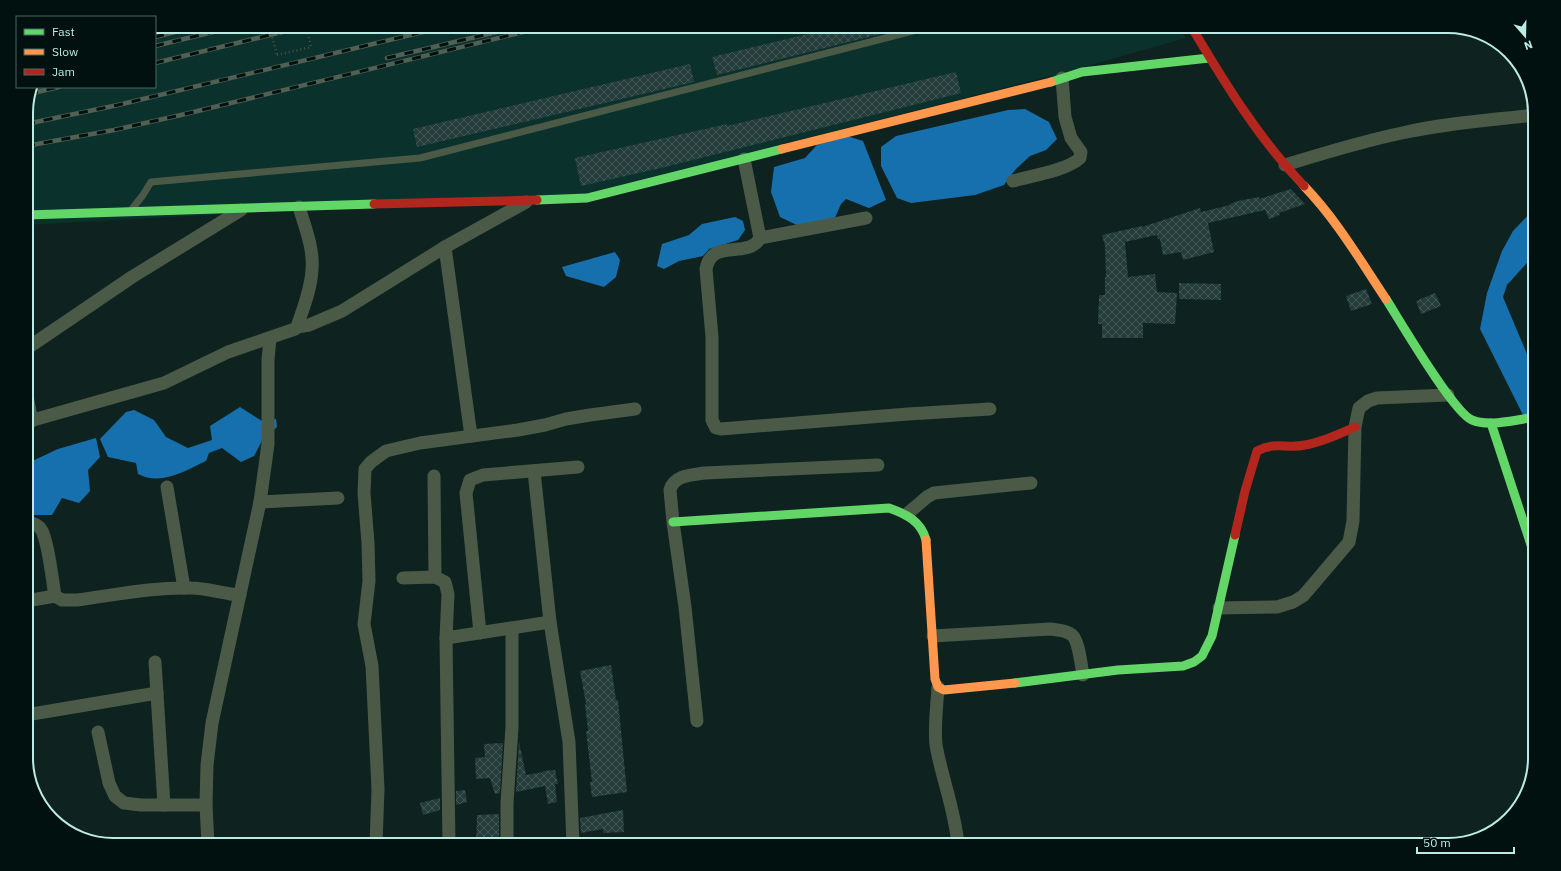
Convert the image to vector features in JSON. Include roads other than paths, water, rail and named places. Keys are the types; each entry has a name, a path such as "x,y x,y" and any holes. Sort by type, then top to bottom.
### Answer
{"street":[{"path":"1196,33 1209,58 1250,119 1285,165 1319,203 1351,247 1448,395 1472,420 1491,423 1528,418"},
{"path":"33,215 243,209 533,198 587,198 1048,83 1082,72 1209,58"},
{"path":"1013,181 1063,167 1076,162 1080,158 1081,152 1071,138 1065,117 1062,78"},
{"path":"1285,165 1353,144 1403,132 1475,121 1528,116"},
{"path":"744,159 760,238 757,243 749,247 722,251 712,255 708,261 706,269 712,337 712,420 716,428 722,429 990,409"},
{"path":"33,421 164,383 228,352 292,331 297,327 309,325 342,311 445,247 533,198"},
{"path":"297,327 306,298 312,270 310,242 299,207"},
{"path":"33,344 132,277 243,209"},
{"path":"760,238 866,218"},
{"path":"445,247 471,436"},
{"path":"208,838 206,805 207,764 212,723 260,502 268,444 268,360 270,338"},
{"path":"1219,608 1277,607 1293,602 1303,596 1349,542 1353,521 1356,427 1359,408 1368,401 1377,398 1448,395"},
{"path":"376,838 378,789 372,666 364,624 368,582 368,543 364,493 365,469 371,462 386,452 420,443 538,427 590,415 635,409"},
{"path":"1491,423 1528,536"},
{"path":"938,687 944,690 1118,670 1171,668 1193,663 1201,657 1207,649 1212,636 1245,491 1257,451 1266,446 1303,446 1317,443 1356,427"},
{"path":"697,721 685,607 673,522 670,490 672,485 675,481 686,476 705,473 878,465"},
{"path":"480,633 466,493 470,480 483,475 578,467"},
{"path":"534,471 550,622 569,742 573,838"},
{"path":"434,476 435,577"},
{"path":"907,514 926,497 934,493 1031,483"},
{"path":"167,487 184,588"},
{"path":"260,502 338,498"},
{"path":"673,522 889,508 907,514 918,523 926,539 935,679 938,687 935,727 936,744 955,818 957,838"},
{"path":"33,523 41,529 45,542 55,596"},
{"path":"403,578 435,577 445,582 448,594 446,638 449,838"},
{"path":"33,600 55,596 62,600 77,600 174,588 194,588 240,595"},
{"path":"446,638 550,622"},
{"path":"507,838 507,803 512,727 512,628"},
{"path":"933,636 1050,629 1064,631 1072,635 1076,642 1083,675"},
{"path":"155,662 164,805"},
{"path":"33,714 158,693"},
{"path":"98,732 109,783 115,796 124,803 206,805"}],"lane":[{"path":"129,212 143,196 151,182 420,158 905,33"}],"water":[{"path":"1025,109 1049,122 1057,139 1046,150 1030,156 1015,170 1004,185 975,195 911,203 897,198 881,166 881,147 896,136 1008,110"},
{"path":"847,136 863,141 886,200 869,208 846,199 841,204 834,220 801,227 780,217 771,192 774,167 805,158 817,145"},
{"path":"1528,215 1528,262 1507,285 1503,297 1528,356 1528,414 1523,415 1480,329 1487,293 1502,251 1513,231"},
{"path":"735,217 743,221 745,230 738,240 709,249 703,256 679,261 664,269 657,266 662,244 689,235 702,224"},
{"path":"615,252 620,260 616,277 604,287 566,276 562,267"},
{"path":"240,407 262,421 276,419 277,427 263,439 254,456 241,462 222,448 209,453 206,461 181,473 164,478 147,477 138,474 136,463 108,457 100,439 126,412 134,410 154,420 166,437 188,448 212,440 210,426"},
{"path":"96,438 100,457 88,470 90,491 79,503 62,498 52,515 33,515 33,461 58,449"}],"railway":[{"path":"156,37 171,33"},
{"path":"156,46 209,33"},
{"path":"156,63 278,33"},
{"path":"33,123 118,105 419,33"},
{"path":"387,58 492,33"},
{"path":"33,145 114,130 181,115 519,33"},
{"path":"36,92 55,88"}]}
